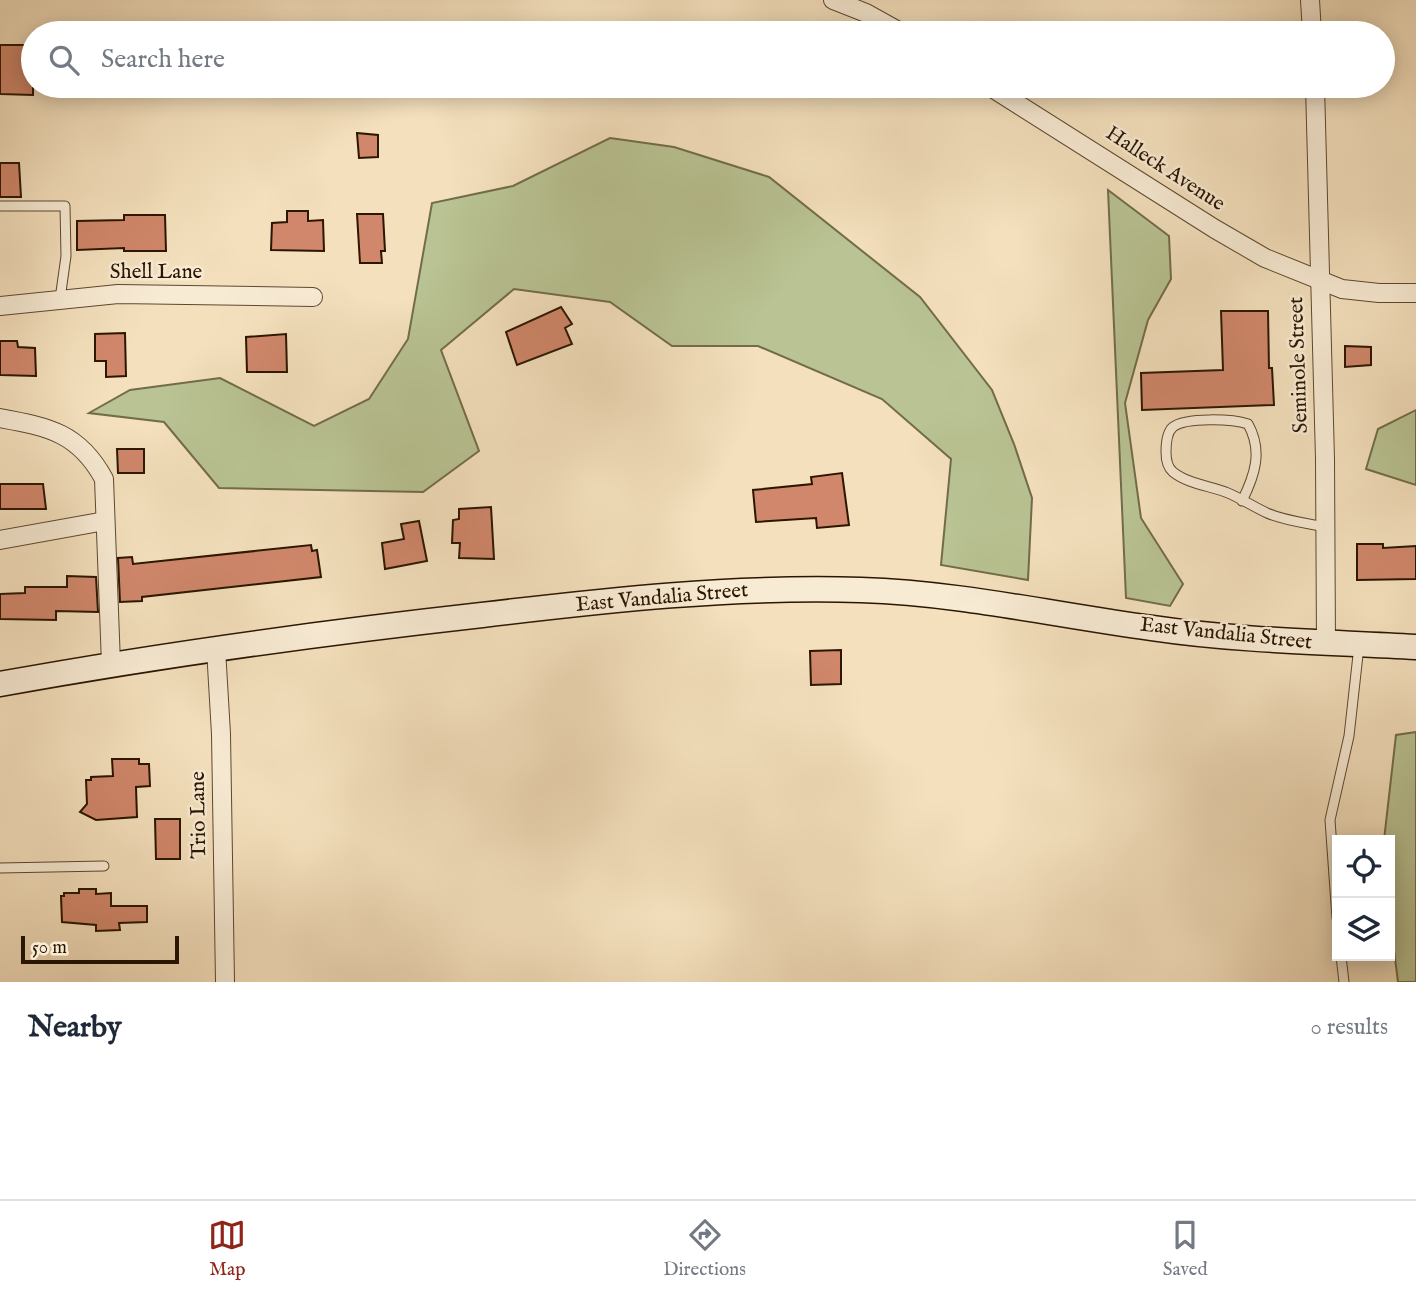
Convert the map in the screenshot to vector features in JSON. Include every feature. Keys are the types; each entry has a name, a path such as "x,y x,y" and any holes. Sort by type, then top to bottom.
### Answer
{"main road":[{"name":"East Vandalia Street","path":"0,684 111,664 430,621 630,598 770,589 863,590 932,595 1234,638 1416,647"}],"street":[{"path":"833,0 880,21"},
{"path":"1310,0 1311,21"},
{"name":"Halleck Avenue","path":"1008,98 1265,258 1342,289 1416,293"},
{"name":"Seminole Street","path":"1315,98 1326,644"},
{"name":"Shell Lane","path":"0,306 118,294 313,297"},
{"path":"0,418 33,424 73,440 92,458 104,479 111,664"},
{"path":"0,540 105,521"},
{"name":"Trio Lane","path":"216,649 221,734 225,982"}],"lane":[{"path":"0,206 65,206 65,276 60,299"},
{"path":"1242,501 1257,465 1255,443 1248,424 1219,420 1184,422 1174,426 1169,432 1167,444 1168,466 1174,473 1229,494 1242,501 1270,514 1325,527"},
{"path":"1336,898 1330,820 1349,736 1360,644"},
{"path":"0,868 104,866"},
{"path":"1342,961 1344,982"}],"green space":[{"path":"610,138 674,147 769,177 920,297 992,390 1014,444 1032,498 1028,580 941,565 951,459 882,399 758,346 672,346 610,302 514,289 441,350 479,451 423,492 219,488 164,422 89,413 130,390 220,378 314,426 369,399 408,339 432,203 513,186"},
{"path":"1108,190 1169,236 1171,279 1148,320 1125,403 1141,518 1183,584 1170,606 1126,598"},
{"path":"1416,410 1416,485 1366,469 1378,429"},
{"path":"1416,732 1416,982 1398,982 1395,958 1395,835 1385,835 1396,735"}],"building":[{"path":"0,45 21,45 21,95 0,94"},
{"path":"357,133 378,135 378,157 359,158"},
{"path":"0,163 19,163 21,197 0,197"},
{"path":"287,211 308,211 308,221 323,220 324,251 271,250 272,223 287,222"},
{"path":"357,214 383,214 385,251 381,251 382,263 360,263"},
{"path":"124,215 165,215 166,251 124,251 124,248 77,250 77,221 124,220"},
{"path":"561,307 572,324 565,328 572,344 517,365 506,332"},
{"path":"1221,311 1268,311 1269,368 1272,368 1274,405 1142,410 1141,373 1223,370"},
{"path":"125,333 126,376 106,377 106,361 95,361 95,334"},
{"path":"286,334 287,372 247,372 246,337"},
{"path":"0,341 17,341 18,347 35,348 36,376 0,375"},
{"path":"1345,346 1371,347 1371,365 1345,367"},
{"path":"117,449 144,449 144,473 118,473"},
{"path":"842,473 849,525 817,528 816,518 756,522 753,490 812,484 811,477"},
{"path":"0,484 43,484 46,509 0,509"},
{"path":"491,507 494,559 459,558 460,543 452,543 453,520 459,519 459,509"},
{"path":"419,521 427,561 385,569 382,543 404,539 401,524"},
{"path":"1357,544 1383,544 1383,548 1416,546 1416,579 1357,580"},
{"path":"311,545 312,551 317,550 321,577 142,597 142,601 120,602 118,558 132,557 133,564"},
{"path":"67,576 96,577 98,612 56,611 56,620 0,619 0,594 25,593 25,587 67,587"},
{"path":"841,650 841,684 811,685 810,651"},
{"path":"112,759 139,759 139,764 149,764 150,786 136,787 137,817 96,820 80,812 87,804 86,780 91,780 91,777 113,776"},
{"path":"155,819 180,819 180,859 156,859"},
{"path":"79,889 96,889 96,894 111,893 111,906 147,906 147,922 119,923 120,930 96,931 96,925 62,922 61,896 64,896 64,893 79,893"}]}
